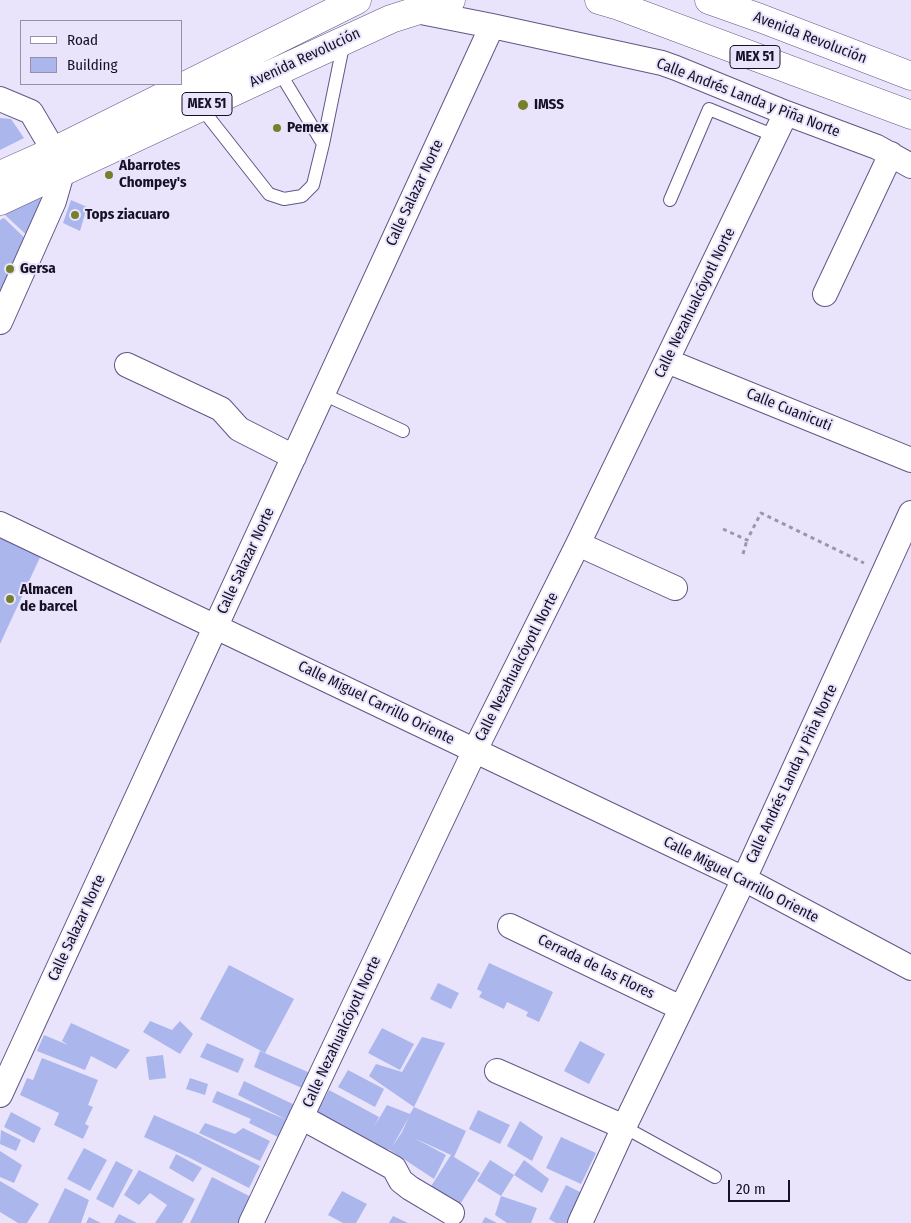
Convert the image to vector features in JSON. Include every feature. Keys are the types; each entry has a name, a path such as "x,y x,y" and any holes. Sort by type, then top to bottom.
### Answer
{"main road":[{"name":"Avenida Revolución","path":"0,201 58,162 193,96 265,46 358,0"},
{"name":"Avenida Revolución","path":"193,96 278,71 391,19 451,0"},
{"name":"MEX 51","path":"599,0 911,115"},
{"name":"Avenida Revolución","path":"709,0 911,76"},
{"name":"Avenida Revolución","path":"0,175 58,162"}],"street":[{"name":"Calle Andrés Landa y Piña Norte","path":"416,11 492,26 676,68 786,113 877,146 911,166"},
{"name":"Calle Salazar Norte","path":"0,1095 492,26"},
{"path":"0,99 31,112 58,162 54,201 0,322"},
{"name":"Calle Nezahualcóyotl Norte","path":"251,1223 475,750 578,544 786,113"},
{"path":"825,294 891,154"},
{"name":"Calle Cuanicuti","path":"667,360 911,460"},
{"path":"127,365 221,409 239,429 294,456"},
{"name":"Calle Andrés Landa y Piña Norte","path":"580,1223 744,879 911,513"},
{"name":"Calle Miguel Carrillo Oriente","path":"0,524 744,879 911,968"},
{"path":"578,544 675,588"},
{"name":"Cerrada de las Flores","path":"510,926 681,1008"},
{"path":"497,1071 624,1128"},
{"path":"301,1117 394,1168 401,1180 410,1188 452,1213"}],"lane":[{"path":"193,96 269,194 284,199 302,196 313,185 344,41"},
{"path":"265,46 278,71 323,144"},
{"path":"670,200 709,109 775,136"},
{"path":"323,394 403,431"},
{"path":"624,1128 715,1177"}],"path":[{"path":"743,554 747,540 761,513 872,566"},
{"path":"723,529 747,540"}],"building":[{"path":"0,118 11,119 24,138 0,150"},
{"path":"53,181 32,240 5,215"},
{"name":"Tops ziacuaro","path":"71,200 87,207 80,231 63,223"},
{"name":"Gersa","path":"4,218 31,244 0,295 0,220"},
{"name":"Almacen de barcel","path":"0,536 42,553 0,644"},
{"path":"489,963 553,992 539,1022 526,1016 528,1012 507,1002 504,1009 479,997 482,992 477,989"},
{"path":"229,965 294,999 265,1053 200,1019"},
{"path":"438,983 459,993 451,1009 430,999"},
{"path":"150,1021 172,1030 180,1021 193,1034 180,1054 143,1032"},
{"path":"71,1023 130,1050 116,1069 91,1056 85,1070 37,1051 44,1035 68,1045 62,1041"},
{"path":"382,1028 414,1044 400,1070 368,1053"},
{"path":"422,1037 445,1043 414,1107 369,1076 376,1064 402,1072"},
{"path":"580,1041 605,1054 589,1084 564,1071"},
{"path":"207,1043 244,1059 238,1073 200,1057"},
{"path":"260,1051 310,1073 302,1088 254,1067"},
{"path":"163,1055 166,1078 149,1080 146,1057"},
{"path":"42,1058 98,1080 88,1105 93,1107 85,1124 89,1126 83,1139 54,1125 59,1113 20,1095 27,1078 33,1080"},
{"path":"348,1070 384,1089 375,1107 338,1087"},
{"path":"190,1078 208,1084 205,1095 186,1089"},
{"path":"244,1081 297,1106 282,1139 249,1123 251,1119 212,1102 217,1091 287,1120 238,1095"},
{"path":"329,1090 379,1117 374,1127 387,1105 410,1114 414,1107 466,1131 454,1157 480,1173 457,1209 428,1191 451,1155 414,1138 446,1155 434,1179 390,1150 365,1143 315,1116","holes":["409,1117 402,1132 392,1147"]},
{"path":"478,1110 510,1125 500,1144 469,1129"},
{"path":"11,1112 41,1128 34,1143 4,1127"},
{"path":"154,1115 260,1166 249,1188 144,1137"},
{"path":"520,1121 543,1137 532,1161 507,1146"},
{"path":"205,1123 235,1134 243,1128 270,1141 260,1161 199,1133"},
{"path":"1,1130 21,1140 16,1151 0,1144"},
{"path":"561,1137 596,1153 581,1184 546,1168"},
{"path":"84,1148 107,1160 90,1191 67,1179"},
{"path":"0,1151 22,1165 14,1183 0,1177"},
{"path":"176,1154 202,1168 193,1182 169,1168"},
{"path":"490,1160 514,1175 501,1196 477,1181"},
{"path":"524,1160 549,1179 542,1193 514,1175"},
{"path":"116,1161 133,1170 113,1208 96,1199"},
{"path":"139,1170 195,1199 182,1223 155,1223 167,1205 150,1193 139,1205 124,1195"},
{"path":"212,1177 255,1199 244,1223 190,1223"},
{"path":"0,1181 39,1204 27,1223 18,1223 0,1212"},
{"path":"566,1185 586,1195 572,1223 556,1223 549,1219"},
{"path":"65,1188 89,1200 81,1223 48,1223"},
{"path":"342,1191 367,1204 356,1223 343,1223 328,1215"},
{"path":"501,1196 537,1208 531,1223 507,1223 495,1215"},
{"path":"119,1214 137,1223 114,1223"},
{"path":"393,1216 408,1223 389,1223"},
{"path":"89,1217 101,1223 86,1223"},
{"path":"485,1217 497,1223 482,1223"}],"place":[{"name":"IMSS","path":"523,105"},
{"name":"Pemex","path":"277,128"},
{"name":"Abarrotes Chompey's","path":"109,175"},
{"name":"Tops ziacuaro","path":"75,215"},
{"name":"Gersa","path":"10,269"},
{"name":"Almacen de barcel","path":"10,599"}]}
